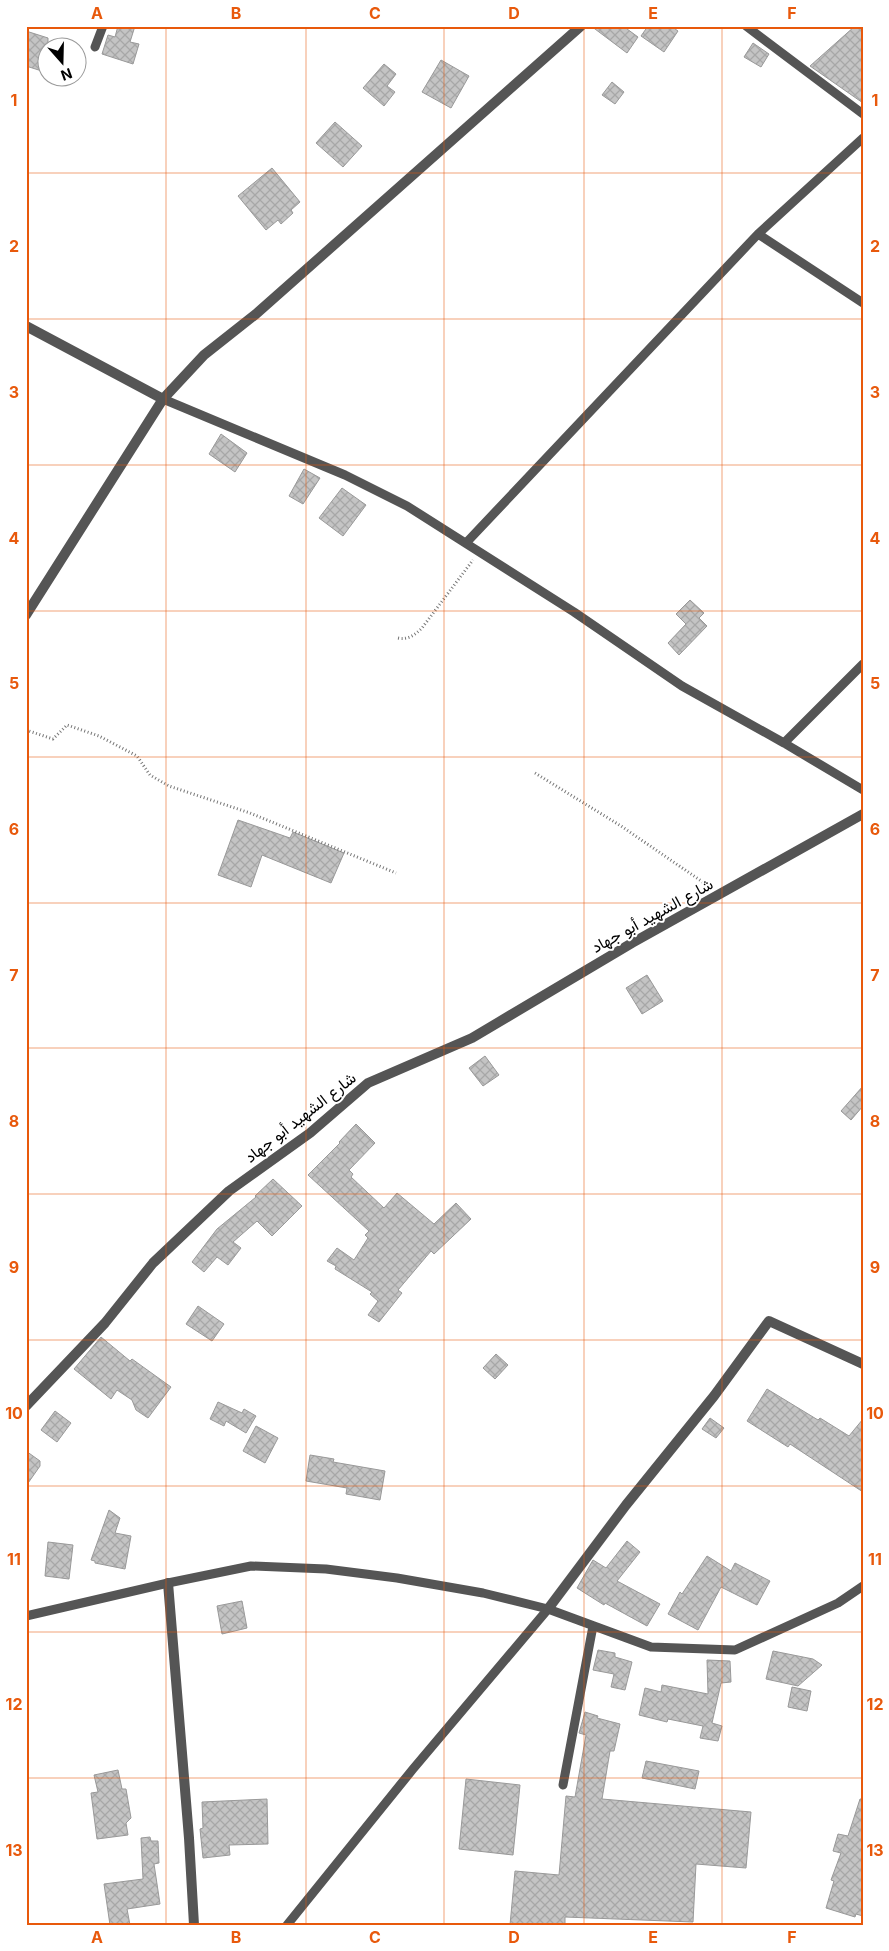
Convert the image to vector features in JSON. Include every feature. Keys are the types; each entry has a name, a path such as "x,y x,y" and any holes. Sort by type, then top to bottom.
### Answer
{"street":[{"path":"26,615 163,399 204,355 256,314 581,26"},
{"path":"26,326 163,399"},
{"name":"شارع الشهيد أبو جهاد","path":"26,1406 105,1323 153,1264 229,1191 310,1133 368,1083 472,1038 632,943 863,814"},
{"path":"548,1609 626,1505 714,1396 769,1321 863,1364"},
{"path":"168,1583 189,1838 194,1925"}],"lane":[{"path":"95,47 104,26"},
{"path":"746,26 863,114"},
{"path":"466,543 758,234 863,138"},
{"path":"758,234 863,302"},
{"path":"163,399 345,475 407,506 574,612 682,686 863,790"},
{"path":"784,743 863,664"},
{"path":"26,1616 251,1566 326,1569 397,1578 483,1593 548,1609 651,1647 735,1650 838,1603 863,1586"},
{"path":"287,1925 413,1769 548,1609"},
{"path":"564,1786 592,1626"}],"path":[{"path":"398,638 414,636 422,628 480,552"},
{"path":"26,730 52,739 66,725 99,736 136,756 150,775 169,786 250,813 396,873"},
{"path":"535,773 621,826 721,894"}],"building":[{"path":"118,26 135,26 130,42 139,44 133,64 102,54 108,35 115,37"},
{"path":"591,26 623,26 638,37 627,53"},
{"path":"648,26 671,26 678,31 664,52 641,36"},
{"path":"855,26 863,26 863,103 810,66"},
{"path":"26,31 48,38 38,38 38,70 26,66"},
{"path":"753,43 769,54 761,67 744,57"},
{"path":"441,60 469,76 451,108 422,92"},
{"path":"384,64 396,74 387,86 395,92 384,106 363,88"},
{"path":"612,82 624,92 615,104 602,95"},
{"path":"335,122 362,146 343,167 316,143"},
{"path":"272,168 300,202 291,210 293,213 281,224 278,220 266,230 238,196"},
{"path":"221,434 247,453 235,472 209,454"},
{"path":"304,469 320,478 303,504 289,496"},
{"path":"342,488 366,505 343,536 319,518"},
{"path":"690,600 704,613 699,618 707,626 679,655 668,643 686,624 676,614"},
{"path":"238,820 290,838 293,832 344,853 331,883 262,855 251,887 218,875"},
{"path":"647,975 663,1001 642,1014 626,988"},
{"path":"485,1056 499,1075 483,1086 469,1068"},
{"path":"863,1086 863,1106 851,1120 841,1111"},
{"path":"356,1124 375,1143 349,1170 353,1174 351,1177 384,1208 397,1193 434,1224 456,1203 471,1219 434,1254 431,1251 398,1290 402,1293 379,1322 368,1315 378,1301 370,1294 372,1292 335,1269 336,1266 327,1261 337,1248 354,1260 368,1238 365,1235 369,1231 308,1175"},
{"path":"273,1179 302,1206 272,1236 257,1221 233,1242 241,1248 228,1265 217,1257 204,1272 192,1262 217,1229 256,1197"},
{"path":"198,1306 224,1324 212,1341 186,1324"},
{"path":"101,1337 130,1361 132,1359 171,1387 148,1418 136,1410 132,1400 117,1390 111,1399 74,1369"},
{"path":"496,1354 508,1365 495,1379 483,1368"},
{"path":"767,1389 818,1420 820,1418 849,1436 863,1419 863,1492 790,1444 788,1447 747,1421"},
{"path":"218,1402 242,1413 244,1409 256,1416 246,1433 226,1421 224,1426 210,1419"},
{"path":"55,1411 71,1423 57,1442 41,1430"},
{"path":"710,1418 724,1428 716,1438 702,1429"},
{"path":"256,1426 278,1438 265,1463 243,1451"},
{"path":"26,1451 40,1461 40,1466 26,1486"},
{"path":"310,1455 334,1459 333,1462 385,1471 380,1500 346,1494 347,1488 306,1481"},
{"path":"109,1510 120,1518 115,1533 131,1536 125,1569 95,1563 95,1561 91,1560"},
{"path":"627,1541 640,1552 617,1581 660,1604 647,1626 605,1603 604,1605 577,1588 593,1560 606,1568"},
{"path":"48,1542 73,1545 69,1579 45,1576"},
{"path":"707,1556 731,1571 735,1563 770,1581 757,1605 721,1587 698,1630 668,1614 680,1592 682,1594"},
{"path":"242,1601 247,1628 222,1634 217,1606"},
{"path":"598,1650 615,1653 615,1657 632,1662 625,1690 611,1687 614,1674 593,1670"},
{"path":"773,1651 813,1659 822,1665 798,1686 766,1679"},
{"path":"707,1660 730,1661 731,1682 721,1683 712,1723 722,1726 718,1741 700,1738 703,1726 668,1719 667,1722 639,1715 645,1688 661,1692 662,1685 708,1694"},
{"path":"792,1687 811,1691 807,1711 788,1707"},
{"path":"585,1712 598,1716 597,1718 620,1724 614,1751 610,1751 602,1799 751,1812 746,1868 696,1864 693,1922 565,1917 565,1925 510,1925 515,1871 559,1875 566,1796 575,1797 586,1735 579,1733"},
{"path":"646,1761 699,1771 695,1789 642,1778"},
{"path":"118,1770 122,1789 126,1789 131,1818 126,1823 128,1835 97,1839 91,1793 98,1792 94,1775"},
{"path":"466,1779 520,1785 513,1855 459,1849"},
{"path":"267,1799 268,1844 229,1845 230,1855 203,1858 200,1829 203,1828 202,1802"},
{"path":"860,1799 863,1799 863,1916 856,1914 855,1917 826,1908 834,1881 831,1880 841,1853 833,1851 838,1834 848,1836"},
{"path":"150,1837 151,1841 158,1841 159,1863 154,1864 160,1904 127,1909 130,1925 110,1925 104,1884 143,1879 141,1838"}]}
